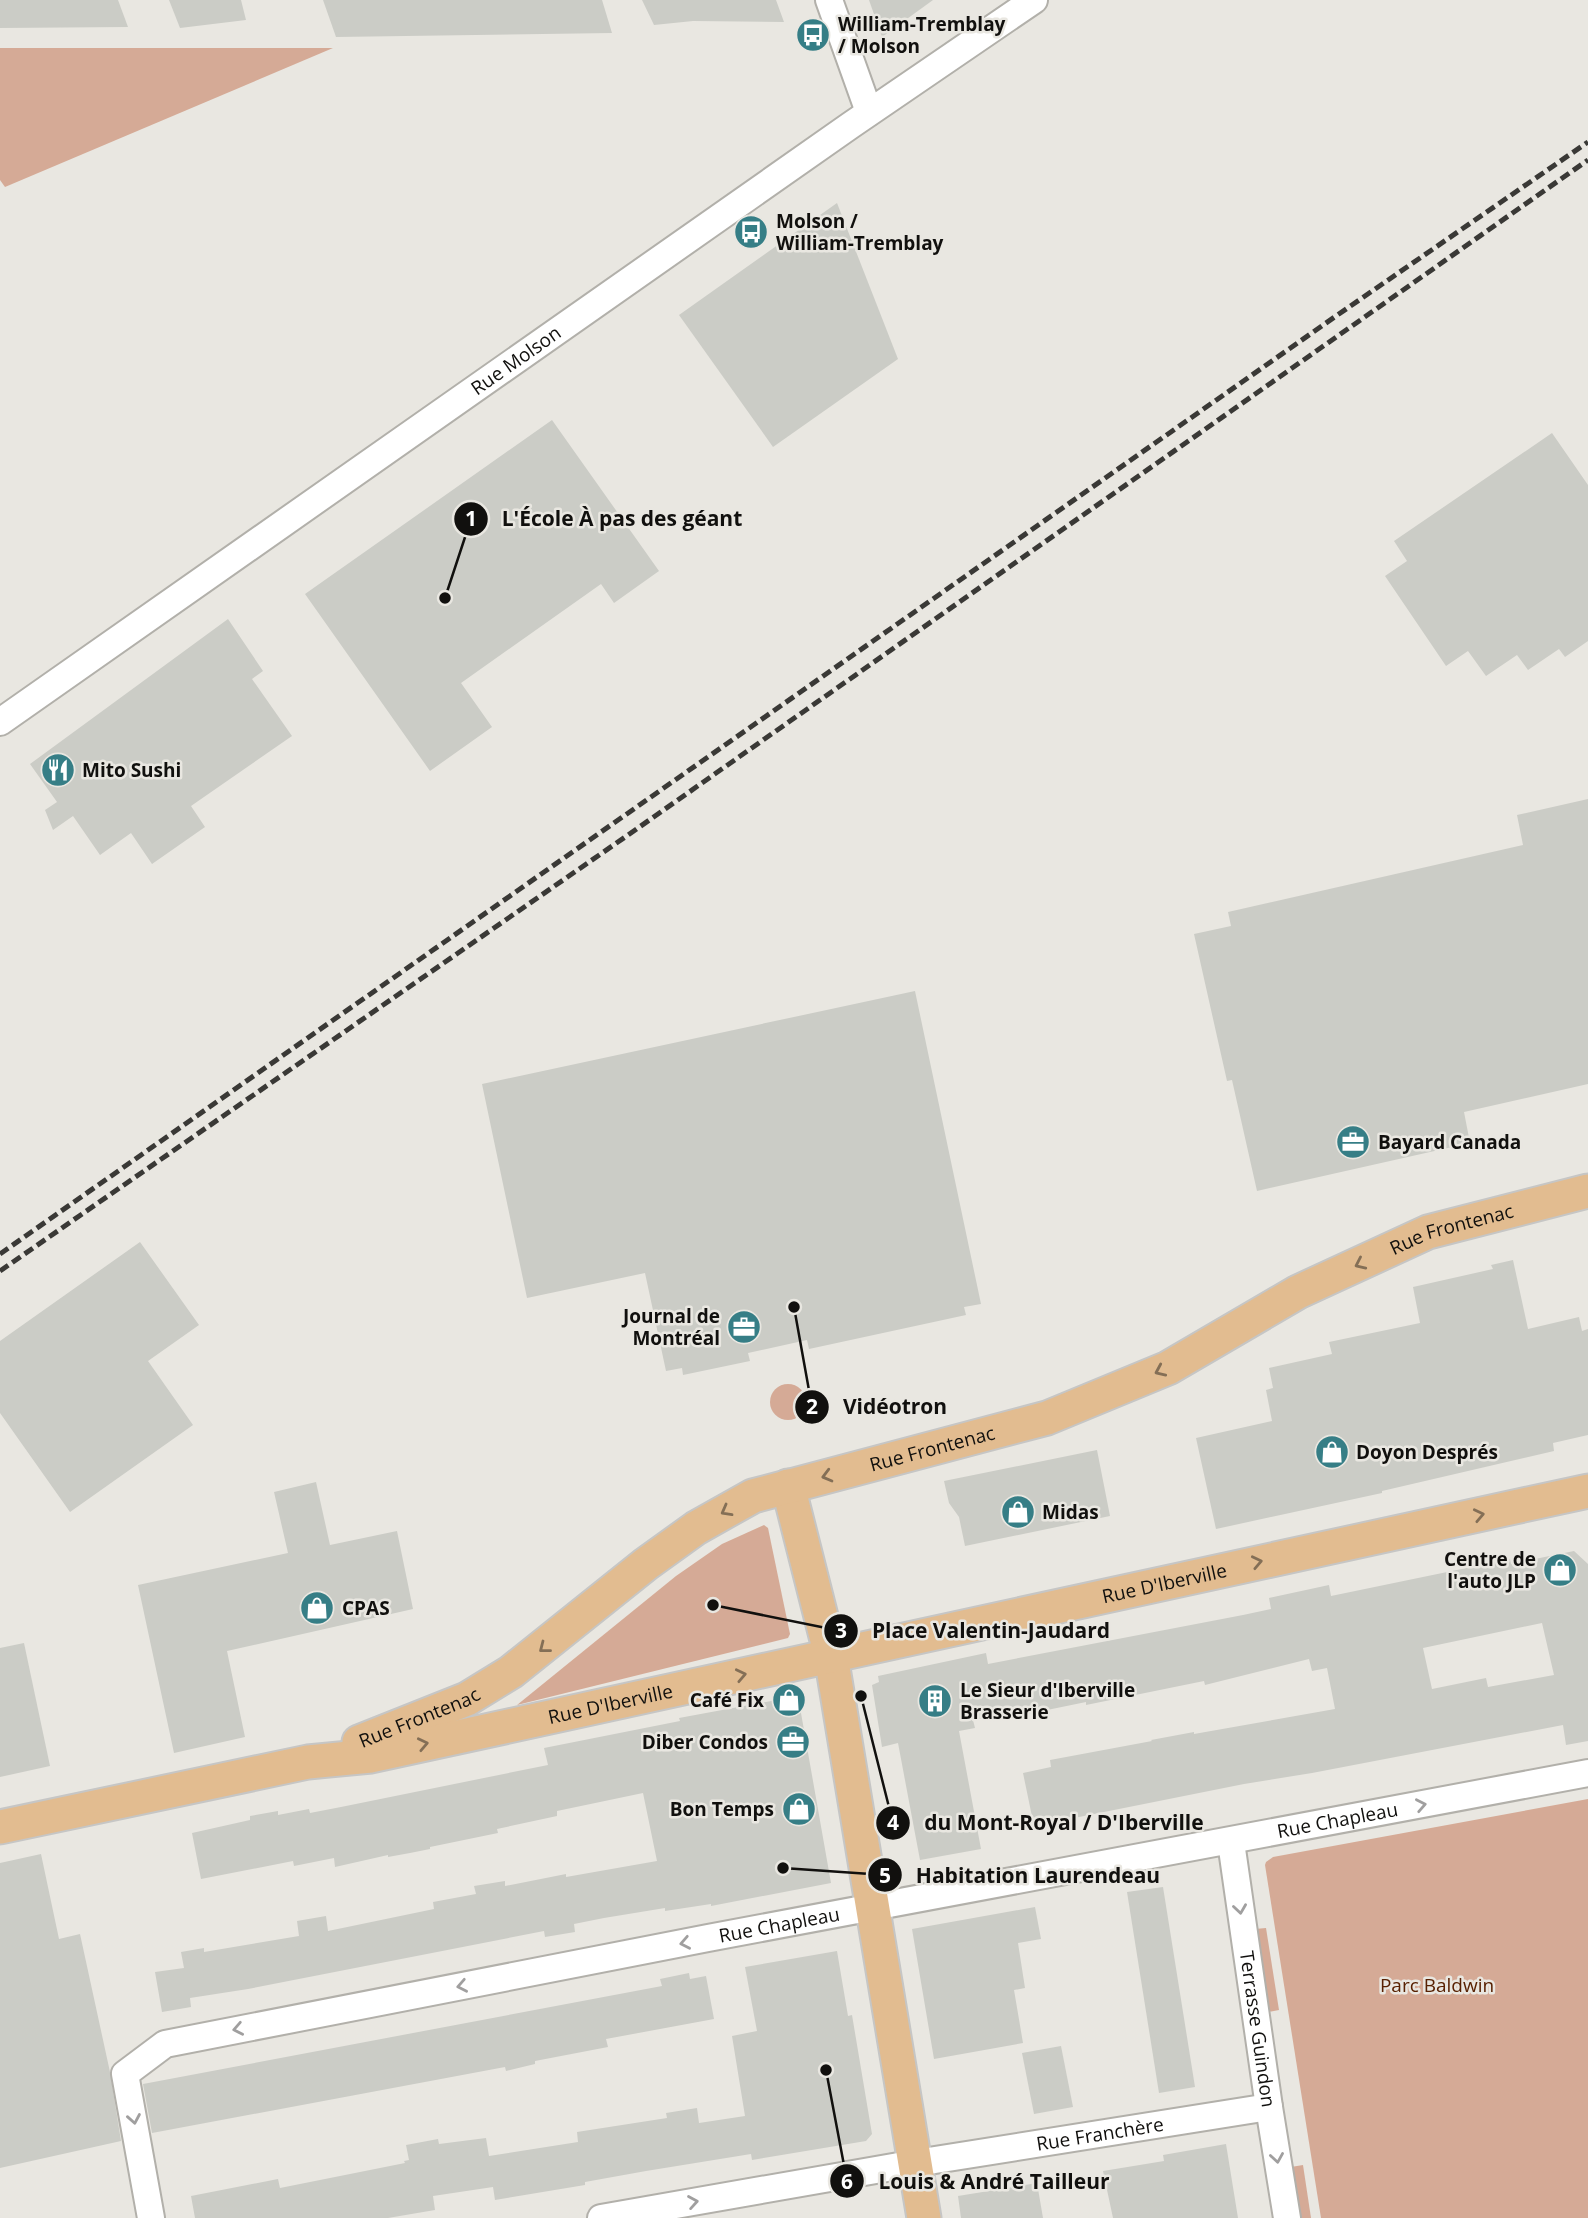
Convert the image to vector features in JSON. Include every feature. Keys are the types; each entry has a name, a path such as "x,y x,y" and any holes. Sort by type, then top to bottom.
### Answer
{"main road":[{"name":"Rue Frontenac","path":"308,1762 467,1699 511,1672 695,1528 753,1496 1047,1418 1168,1368 1298,1292 1428,1232 1588,1191"},
{"path":"789,1486 831,1656 924,2218"},
{"name":"Rue D'Iberville","path":"0,1827 308,1762 371,1756 1588,1492"}],"street":[{"path":"829,0 869,112"},
{"name":"Rue Molson","path":"0,722 869,112 1034,0"},
{"name":"Rue Chapleau","path":"151,2218 125,2074 165,2043 1588,1773"},
{"name":"Terrasse Guindon","path":"1231,1842 1287,2218"},
{"name":"Rue Franchère","path":"601,2218 916,2163 1269,2107"}],"green space":[{"path":"0,48 333,48 5,187 0,180"},
{"path":"788,1384 801,1389 806,1402 801,1415 788,1420 775,1415 770,1402 775,1389"},
{"path":"764,1525 768,1528 790,1634 788,1638 517,1705 676,1576 722,1544"},
{"name":"Parc Baldwin","path":"1588,1799 1588,2218 1321,2218 1266,1862 1273,1857"},
{"path":"1266,1928 1279,2010 1268,2012 1255,1929"},
{"path":"1303,2165 1311,2218 1300,2218 1291,2167"}],"building":[{"path":"0,0 118,0 128,27 0,28"},
{"path":"169,0 241,0 246,20 180,28"},
{"path":"323,0 602,0 612,33 336,37"},
{"path":"642,0 776,0 784,22 693,21 654,25"},
{"path":"869,0 933,0 882,37"},
{"path":"837,203 898,359 773,447 679,315"},
{"path":"552,420 659,571 614,603 601,584 461,683 492,727 430,771 305,594"},
{"path":"1552,433 1588,485 1588,641 1565,657 1559,649 1528,670 1517,655 1486,676 1468,651 1446,666 1385,576 1407,561 1394,541"},
{"path":"228,619 263,671 252,679 292,736 191,806 205,827 152,864 131,833 100,855 73,816 53,830 45,810 57,802 30,764"},
{"path":"1588,799 1588,1084 1464,1112 1470,1143 1257,1191 1232,1080 1227,1081 1194,934 1231,926 1228,912 1523,845 1517,815"},
{"path":"915,991 981,1304 964,1307 966,1315 809,1349 807,1340 748,1353 750,1361 683,1375 682,1368 666,1371 645,1273 527,1298 482,1084"},
{"path":"140,1242 199,1325 148,1361 193,1425 70,1512 0,1413 0,1341"},
{"path":"1513,1260 1528,1329 1579,1317 1582,1331 1588,1329 1588,1435 1553,1443 1554,1451 1382,1493 1216,1529 1196,1438 1272,1421 1266,1390 1273,1388 1269,1368 1332,1354 1329,1342 1420,1323 1413,1287 1493,1269 1491,1265"},
{"path":"1097,1450 1110,1516 965,1546 959,1517 949,1503 944,1481"},
{"path":"316,1482 330,1545 397,1531 413,1609 227,1651 245,1737 174,1753 138,1585 288,1553 274,1492"},
{"path":"1574,1551 1588,1564 1588,1741 1566,1745 1563,1725 1034,1826 1023,1773 1051,1767 1050,1760 1194,1732 1335,1709 1327,1668 1312,1671 1309,1659 1205,1685 1204,1681 1086,1705 1086,1702 1018,1716 1018,1713 973,1720 975,1728 959,1731 981,1849 920,1860 898,1743 882,1747 872,1685 879,1682 878,1676 986,1653 988,1664 1243,1615 1271,1609 1269,1598 1329,1585 1331,1596 1510,1559 1511,1564","holes":["1542,1623 1554,1675 1488,1687 1486,1678 1432,1689 1423,1648"]},
{"path":"24,1643 50,1766 0,1777 0,1648"},
{"path":"798,1696 831,1883 711,1906 665,1911 665,1908 604,1918 574,1924 575,1932 545,1937 544,1931 190,1998 191,2007 162,2012 155,1972 184,1968 181,1952 204,1948 204,1952 299,1936 297,1921 326,1916 328,1931 434,1909 433,1902 476,1894 474,1886 505,1881 505,1886 657,1861 643,1793 557,1811 557,1816 497,1829 498,1833 410,1853 335,1867 334,1858 294,1866 293,1861 201,1879 192,1833 250,1820 250,1816 278,1811 278,1815 309,1809 310,1813 548,1765 544,1748 680,1721 679,1718"},
{"path":"41,1854 59,1939 80,1934 110,2072 121,2141 0,2168 0,1863"},
{"path":"1163,1887 1195,2087 1159,2093 1127,1892"},
{"path":"1035,1907 1041,1939 1018,1943 1025,1988 1014,1990 1023,2043 934,2059 912,1929"},
{"path":"837,1951 848,2016 852,2015 872,2134 866,2141 752,2160 751,2154 495,2200 493,2187 433,2196 435,2210 388,2218 195,2218 191,2196 278,2179 280,2188 405,2163 404,2161 409,2160 406,2145 438,2139 439,2144 486,2138 489,2156 578,2142 577,2132 667,2118 666,2113 697,2108 699,2123 745,2116 732,2036 757,2031 745,1967"},
{"path":"689,1973 690,1979 706,1976 714,2019 606,2039 608,2047 535,2061 535,2064 506,2071 505,2067 152,2133 143,2084 662,1986 660,1979"},
{"path":"1061,2046 1073,2107 1034,2114 1022,2053"},
{"path":"1226,2144 1238,2218 1113,2218 1103,2171 1164,2161 1163,2155"},
{"path":"1037,2183 1043,2218 961,2218 958,2196"}],"railway":[{"path":"0,1254 1588,142"},
{"path":"0,1271 628,835 1588,160"}],"place":[{"name":"William-Tremblay / Molson","path":"813,35"},
{"name":"Molson / William-Tremblay","path":"751,232"},
{"name":"L'École À pas des géant","path":"445,598"},
{"name":"Mito Sushi","path":"58,770"},
{"name":"Bayard Canada","path":"1353,1142"},
{"name":"Vidéotron","path":"794,1307"},
{"name":"Journal de Montréal","path":"744,1327"},
{"name":"Doyon Després","path":"1332,1452"},
{"name":"Midas","path":"1018,1512"},
{"name":"Centre de l'auto JLP","path":"1560,1570"},
{"name":"Place Valentin-Jaudard","path":"713,1605"},
{"name":"CPAS","path":"317,1608"},
{"name":"du Mont-Royal / D'Iberville","path":"861,1696"},
{"name":"Café Fix","path":"789,1700"},
{"name":"Le Sieur d'Iberville Brasserie","path":"935,1701"},
{"name":"Diber Condos","path":"793,1742"},
{"name":"Bon Temps","path":"799,1809"},
{"name":"Habitation Laurendeau","path":"783,1868"},
{"name":"Louis & André Tailleur","path":"826,2070"}]}
